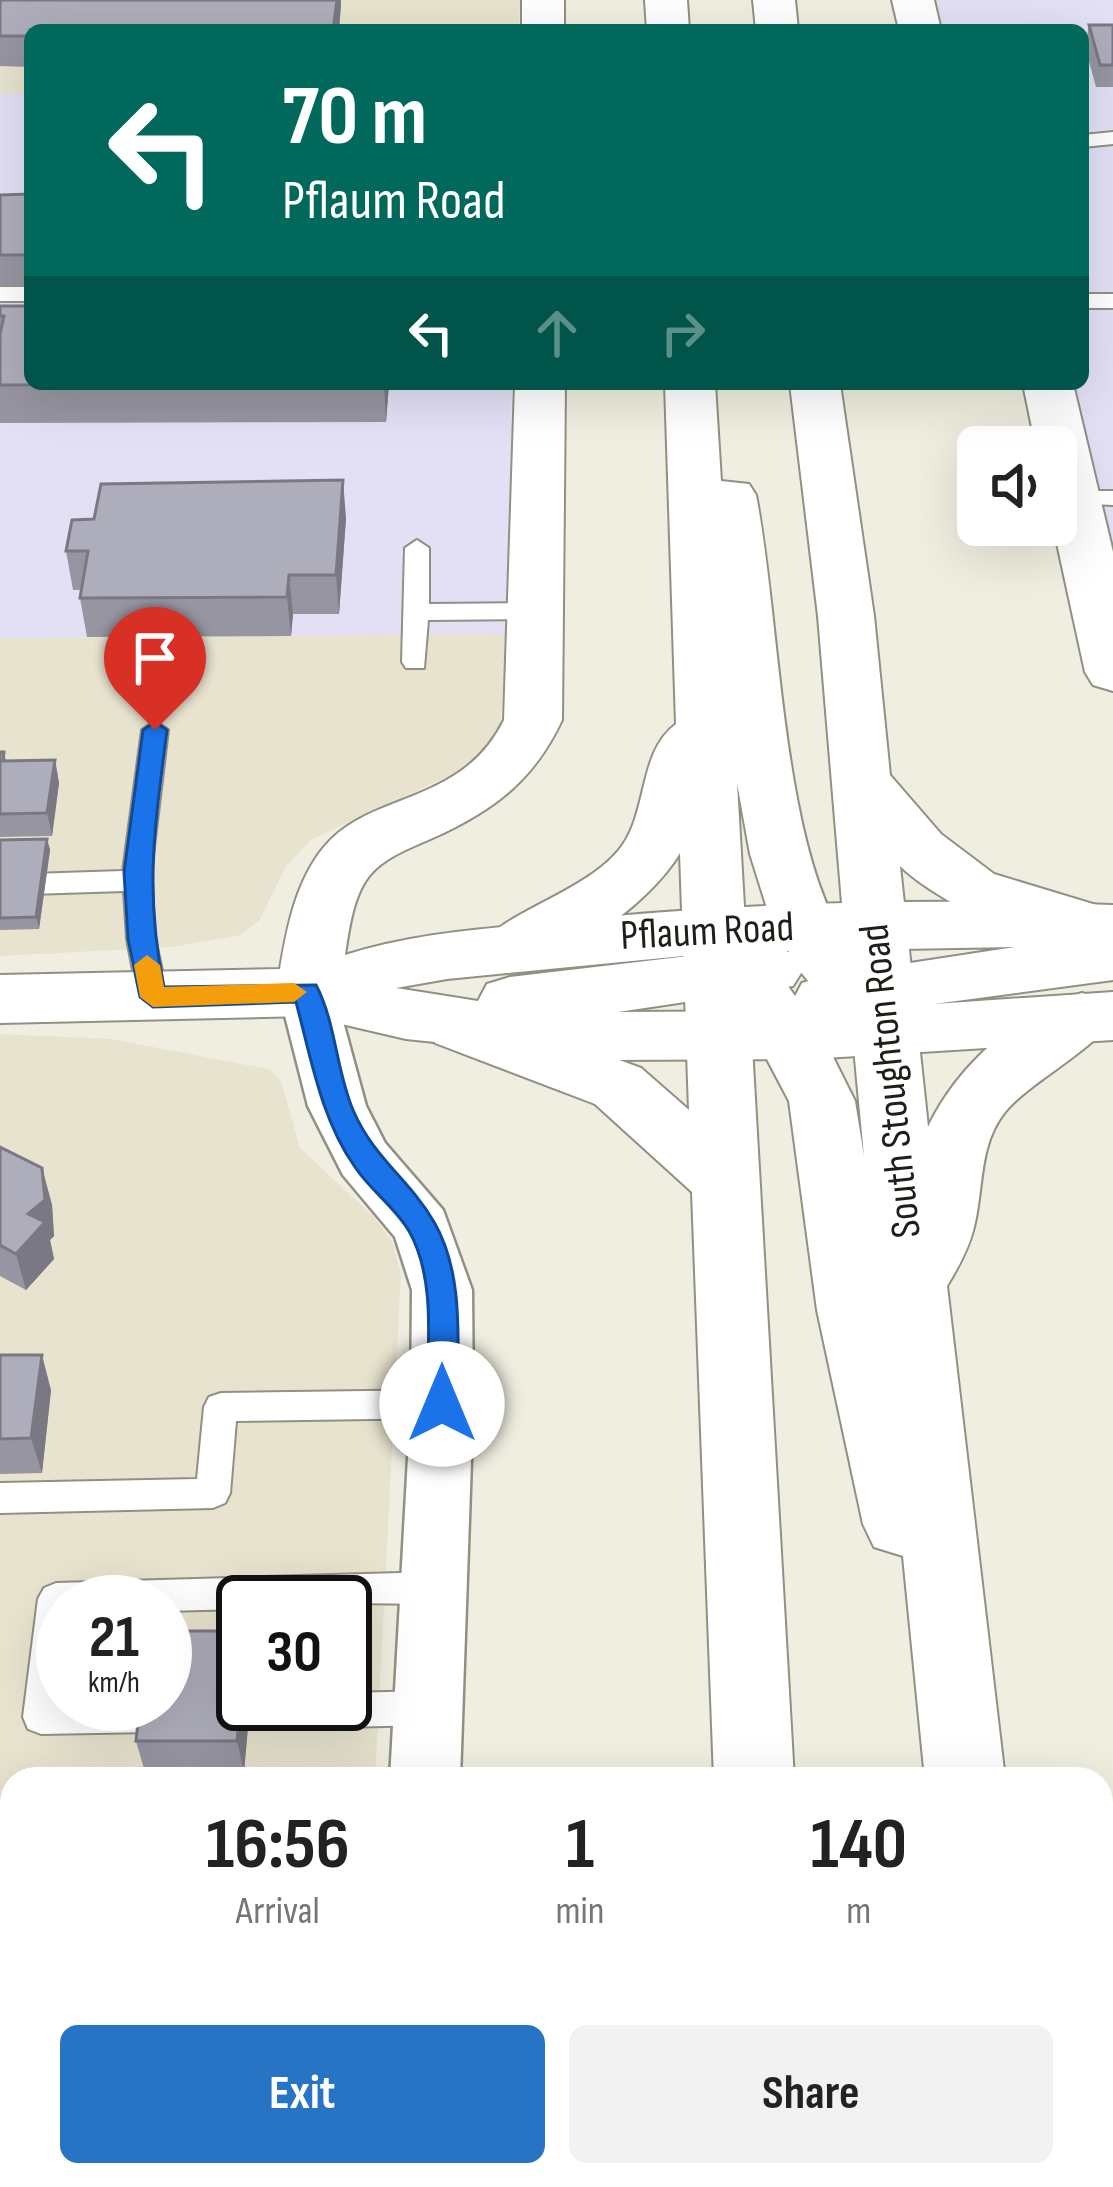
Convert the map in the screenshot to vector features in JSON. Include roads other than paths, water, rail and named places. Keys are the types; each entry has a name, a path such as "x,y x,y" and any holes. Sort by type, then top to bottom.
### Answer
{"main road":[{"path":"540,390 533,720 518,754 490,784 376,838 344,864 329,891 307,992 457,1006 744,994 854,971 1106,938"},
{"path":"690,390 705,722 744,994 722,1179 753,1767"},
{"path":"692,390 732,502 771,799 796,905 854,971"},
{"name":"South Stoughton Road","path":"816,390 863,782 854,971 910,1281 961,1767"},
{"path":"1050,390 1094,498 1113,672"},
{"path":"511,946 574,918 622,886 663,826 680,758 705,722"},
{"path":"863,782 909,841 952,877 991,899 1106,938"},
{"name":"Pflaum Road","path":"307,992 375,968 511,946 744,994"},
{"name":"Pflaum Road","path":"0,999 307,992 458,1026 573,1036 854,971 1098,1016"},
{"path":"744,994 822,1101 852,1310 959,1767"},
{"path":"910,1281 934,1250 942,1230 952,1150 970,1107 1015,1061 1098,1016"},
{"path":"458,1026 618,1086 722,1179"}],"street":[{"path":"307,992 346,1124 364,1160 422,1227 442,1290 442,1404 426,1767"}],"lane":[{"path":"415,662 416,548"},
{"path":"416,612 538,611"},
{"path":"153,997 141,939 137,881 155,730"},
{"path":"0,885 137,881"},
{"path":"0,1498 213,1493 221,1407 442,1404"},
{"path":"192,1595 434,1588"},
{"path":"372,1709 428,1708"}]}
